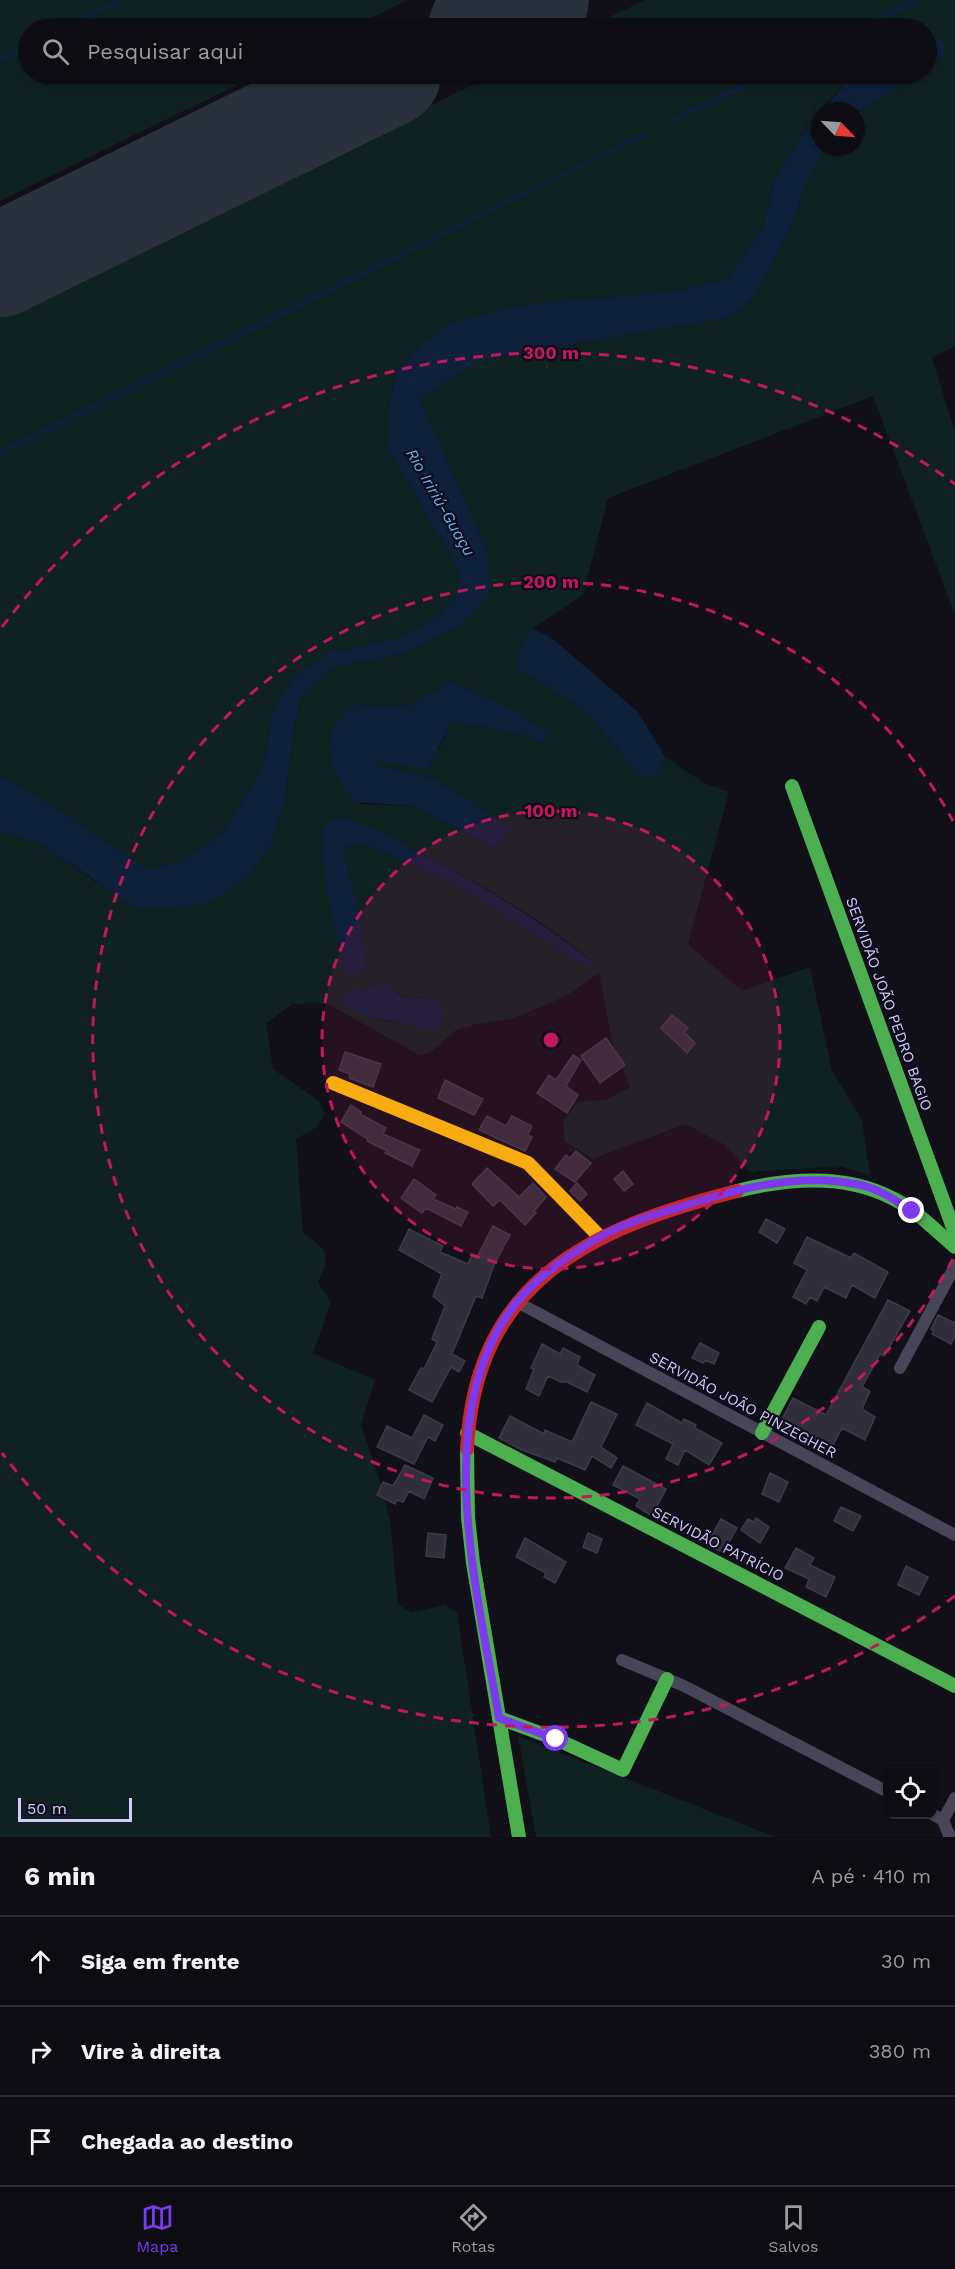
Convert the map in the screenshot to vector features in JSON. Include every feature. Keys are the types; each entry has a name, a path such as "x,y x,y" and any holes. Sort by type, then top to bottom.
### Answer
{"street":[{"name":"SERVIDÃO JOÃO PEDRO BAGIO","path":"792,786 955,1233"},
{"path":"333,1083 528,1163 600,1237"},
{"path":"519,1837 472,1554 466,1490 467,1433 472,1396 484,1360 499,1329 517,1302 536,1282 564,1259 600,1237 625,1226 719,1195 764,1185 802,1181 835,1181 862,1185 886,1194 912,1211 955,1247"},
{"path":"900,1368 955,1266"},
{"name":"SERVIDÃO JOÃO PINZEGHER","path":"517,1302 955,1535"},
{"path":"762,1432 819,1327"},
{"name":"SERVIDÃO PATRÍCIO","path":"467,1433 955,1686"},
{"path":"622,1660 667,1679 883,1789"},
{"path":"499,1718 556,1739 623,1770 667,1679"},
{"path":"952,1837 937,1817 955,1798"}],"shaded area":[{"path":"0,0 408,0 371,18 18,18 18,84 239,84 0,201"},
{"path":"645,0 955,0 955,346 932,358 955,432 955,615 873,396 608,498 583,595 533,628 516,668 585,710 643,779 657,775 665,757 704,783 729,792 688,944 742,991 810,967 832,1071 862,1120 870,1175 840,1166 751,1172 723,1144 685,1124 593,1159 565,1141 563,1121 578,1102 606,1100 630,1087 612,1041 599,973 568,995 512,1019 477,1024 456,1030 431,1052 419,1055 326,1003 292,1004 266,1024 273,1069 319,1101 325,1114 317,1127 296,1139 303,1233 325,1252 325,1266 318,1283 331,1302 313,1353 375,1380 361,1425 390,1520 398,1604 411,1613 444,1605 457,1612 491,1837 0,1837 0,831 41,844 99,884 243,882 271,846 285,802 294,729 301,697 333,668 402,654 458,627 489,594 488,552 420,399 479,361 731,317 751,300 790,231 807,181 821,156 865,156 865,107 905,84 937,84 937,61 944,55 937,48 937,18 608,18","holes":["451,681 511,709 548,731 543,742 527,736 452,721 438,751 379,761 377,765 435,779 510,829 495,848 413,806 360,804 354,704 372,707 413,705","341,817 396,840 494,893 558,934 597,965 582,965 458,886 359,843 347,846 343,851 361,917 367,968 340,948","382,984 409,997 425,998 401,1024 367,1016 356,1009 348,990 360,990"]},
{"path":"475,84 844,84 828,102 811,102 811,123 775,180 762,230 729,278 678,291 524,305 419,346 397,371 388,409 388,448 454,562 460,578 455,597 442,613 404,637 328,653 271,713 269,740 261,770 226,829 204,847 177,863 147,869 49,804 9,780 0,779 0,317"},
{"path":"518,1736 775,1837 536,1837"}],"water":[{"path":"937,41 944,43 944,55 937,61"},
{"path":"845,84 905,84 865,107 865,102 830,102"},
{"name":"Rio Iririú-Guaçu","path":"811,124 811,156 821,156 807,181 790,231 751,300 731,317 479,361 420,399 488,552 490,594 459,627 402,654 333,668 301,697 294,729 285,802 271,846 243,882 204,905 138,909 41,844 0,831 0,779 9,780 49,804 147,869 177,863 204,847 226,829 261,770 269,740 271,713 295,677 328,653 404,637 442,613 455,596 460,578 454,562 388,448 388,409 397,371 419,346 449,324 524,305 678,291 729,278 762,230 775,180 801,136"},
{"path":"533,628 554,640 638,712 665,757 657,775 643,779 585,710 516,668 521,648"},
{"path":"451,681 511,709 548,731 543,742 527,736 452,721 427,770 379,761 377,765 435,779 511,829 495,848 413,806 355,802 344,786 331,759 329,749 333,730 354,704 372,707 413,705"},
{"path":"341,817 384,834 470,880 534,920 597,965 591,968 582,965 458,886 360,843 347,846 343,851 361,917 367,968 360,973 348,975 324,877 322,856 325,826 330,821"},
{"path":"382,984 391,986 398,994 425,998 443,1005 442,1022 434,1030 367,1016 341,1003 342,996 348,990 360,990"}],"building":[{"path":"672,1015 688,1028 684,1032 695,1043 687,1053 661,1028"},
{"path":"606,1038 625,1065 600,1083 581,1056"},
{"path":"345,1052 381,1064 373,1087 349,1078 350,1074 339,1070"},
{"path":"573,1055 581,1060 566,1086 578,1095 567,1113 537,1093 549,1075 556,1080"},
{"path":"445,1080 483,1099 474,1115 438,1098"},
{"path":"351,1105 361,1112 360,1114 386,1128 383,1134 420,1150 412,1166 385,1153 387,1151 367,1141 368,1139 341,1122"},
{"path":"487,1116 506,1126 512,1116 532,1126 528,1135 532,1137 525,1151 479,1130"},
{"path":"576,1151 591,1163 575,1182 555,1169 566,1155 570,1158"},
{"path":"487,1168 519,1197 533,1183 546,1197 525,1225 500,1200 493,1206 472,1184"},
{"path":"623,1171 633,1184 624,1191 614,1179"},
{"path":"414,1179 436,1195 433,1199 468,1212 461,1226 426,1208 422,1213 401,1198"},
{"path":"577,1183 587,1194 580,1201 570,1191"},
{"path":"766,1219 785,1229 777,1243 759,1232"},
{"path":"493,1226 510,1235 494,1265 482,1298 476,1296 452,1354 465,1361 459,1372 451,1367 432,1402 409,1390 421,1368 424,1369 437,1342 432,1339 445,1306 433,1296 442,1274 399,1250 409,1229 443,1246 440,1252 468,1264 472,1255 477,1257"},
{"path":"807,1237 851,1258 854,1253 888,1272 875,1298 852,1285 846,1298 824,1287 817,1301 810,1297 806,1304 793,1297 807,1270 794,1263"},
{"path":"888,1300 910,1311 884,1356 880,1354 862,1387 870,1391 862,1409 875,1417 865,1440 842,1428 830,1451 810,1440 811,1437 780,1423 793,1398 826,1415"},
{"path":"938,1315 955,1323 955,1336 951,1344 932,1334 934,1330 931,1329"},
{"path":"700,1343 719,1353 714,1364 705,1360 703,1363 692,1358"},
{"path":"542,1344 560,1354 563,1348 580,1357 577,1365 595,1375 587,1392 548,1376 539,1396 526,1389 534,1369 531,1368"},
{"path":"591,1402 617,1414 601,1447 617,1458 611,1468 592,1456 585,1470 557,1458 555,1462 522,1450 499,1438 510,1416 544,1434 545,1430 572,1442"},
{"path":"647,1403 682,1423 684,1419 696,1425 695,1428 722,1443 709,1465 685,1450 678,1465 666,1459 673,1444 636,1425"},
{"path":"424,1415 443,1425 435,1441 428,1437 414,1464 377,1447 387,1426 412,1438"},
{"path":"405,1465 433,1478 424,1499 409,1491 403,1502 397,1500 395,1504 377,1495 383,1482 393,1486"},
{"path":"623,1466 666,1489 652,1516 636,1506 640,1499 613,1485"},
{"path":"770,1473 788,1482 779,1502 762,1494"},
{"path":"841,1507 861,1516 853,1531 834,1521"},
{"path":"756,1518 769,1527 760,1543 741,1530 748,1519 754,1522"},
{"path":"721,1519 737,1528 723,1553 707,1544"},
{"path":"428,1533 446,1535 444,1558 426,1556"},
{"path":"588,1533 602,1539 597,1553 583,1547"},
{"path":"525,1538 566,1562 555,1583 544,1577 546,1573 516,1557"},
{"path":"796,1548 814,1558 810,1565 835,1577 826,1597 806,1587 809,1579 785,1568"},
{"path":"906,1566 928,1577 919,1595 898,1585"}],"waterway":[{"path":"83,18 121,0"},
{"path":"880,18 917,0"},
{"path":"0,59 17,51"},
{"path":"672,121 748,84"},
{"path":"0,453 645,134"}],"runway":[{"path":"500,18 537,0"},
{"path":"0,265 369,84"}],"traffic: fast":[{"path":"792,786 955,1233"},
{"path":"737,1191 796,1181 817,1180 856,1185 876,1191 910,1209 955,1247"},
{"path":"762,1433 819,1327"},
{"path":"467,1433 955,1686"},
{"path":"467,1449 468,1517 473,1563 519,1837"},
{"path":"499,1718 556,1739 623,1770 667,1679"}],"traffic: slow":[{"path":"333,1083 528,1163 600,1237"}],"traffic: jam":[{"path":"467,1449 475,1391 492,1343 517,1303 550,1271 590,1245 634,1223 737,1191"}],"route":[{"path":"556,1739 499,1718 472,1554 466,1490 467,1433 472,1396 484,1360 499,1329 517,1302 536,1282 564,1259 600,1237 625,1226 719,1195 764,1185 802,1181 835,1181 862,1185 886,1194 912,1211"}]}
